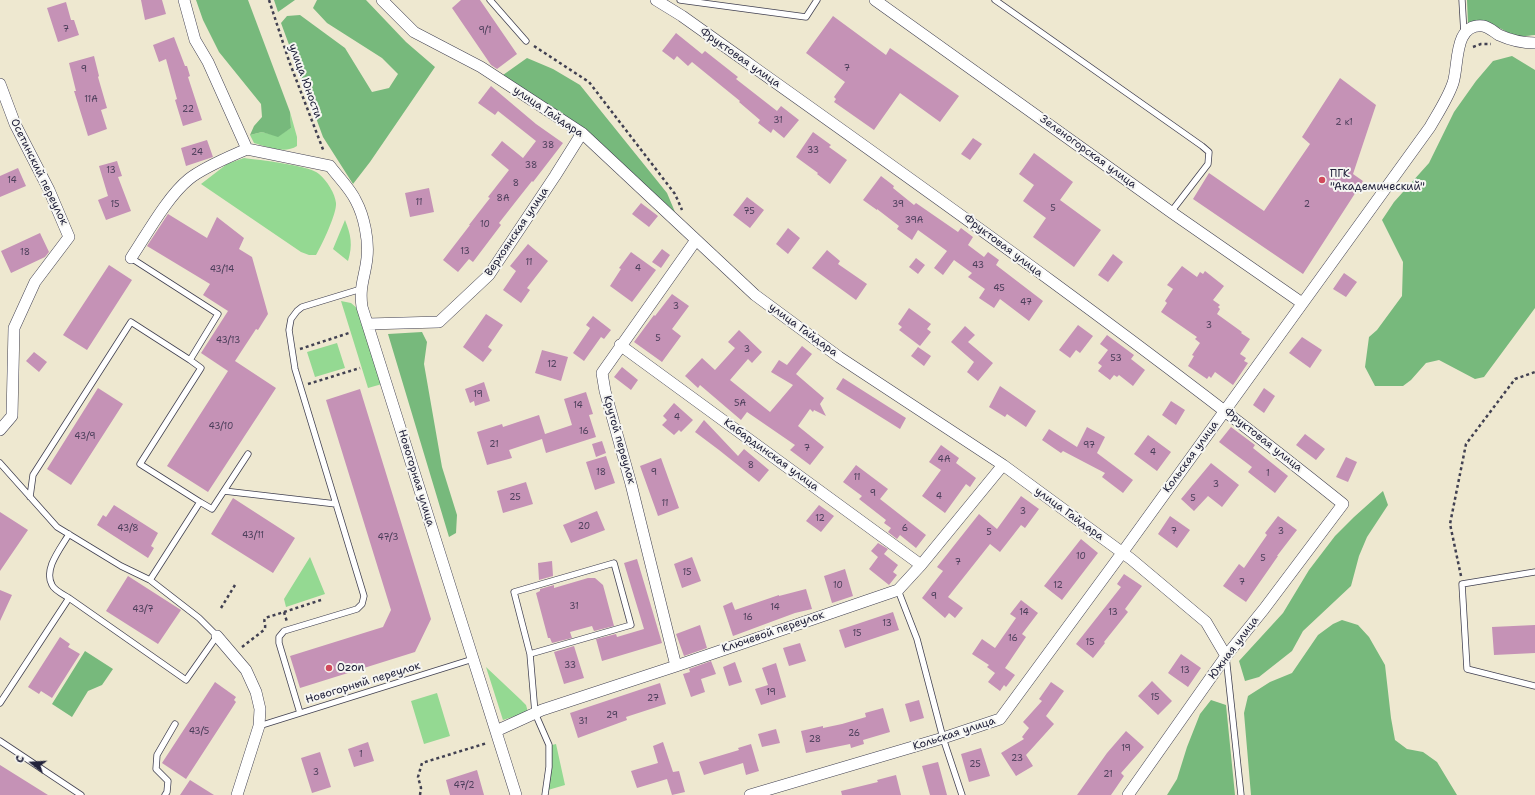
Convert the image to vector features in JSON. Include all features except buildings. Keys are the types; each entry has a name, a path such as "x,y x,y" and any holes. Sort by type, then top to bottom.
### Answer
{"street":[{"path":"184,0 195,40 208,62 247,149"},
{"name":"улица Гайдара","path":"382,0 414,32 481,67 582,133 755,295 827,348 1003,465 1122,553 1206,622 1226,656"},
{"name":"Фруктовая улица","path":"656,0 682,16 946,204 1225,410 1343,504"},
{"name":"Зеленогорская улица","path":"875,0 1171,212 1302,303"},
{"path":"1464,34 1473,28 1483,26 1508,39 1535,44"},
{"name":"Кольская улица","path":"750,795 943,738 1000,719 1122,553 1430,126 1453,83 1457,54 1464,34"},
{"name":"Осетинский переулок","path":"0,84 15,124 49,190 69,237 36,282 14,328 12,416 0,430"},
{"name":"Верхоянская улица","path":"368,324 439,322 490,275 582,133"},
{"path":"131,258 166,206 190,179 247,149 330,166"},
{"name":"Новогорная улица","path":"330,166 356,200 367,236 367,260 361,289 362,307 473,659 494,736 516,795"},
{"name":"Крутой переулок","path":"676,666 632,484 605,391 602,373 620,345 696,240"},
{"name":"Кабардинская улица","path":"620,345 921,565"},
{"name":"Ключевой переулок","path":"494,736 535,713 898,590 921,565 1003,465"},
{"name":"Южная улица","path":"1128,795 1226,656 1264,609 1343,504"},
{"path":"216,636 246,670 256,692 260,709 259,726 237,795"}],"lane":[{"path":"490,0 526,41"},
{"path":"680,0 806,17 817,0"},
{"path":"995,0 1209,152 1208,164 1171,212"},
{"path":"1462,0 1464,34"},
{"path":"131,258 218,314 190,360"},
{"path":"300,713 279,643 280,634 357,609 362,604 363,592 300,387 288,330 291,319 302,307 361,289"},
{"path":"30,497 33,475 131,322 201,368 140,464 212,509 248,454"},
{"path":"0,463 57,527 69,534 120,566 150,580 199,618 216,636 186,680 52,587 49,577 50,566 69,534"},
{"path":"224,491 336,504"},
{"path":"150,580 200,502"},
{"path":"530,654 631,625 614,563 514,592 530,654 535,713 550,745 545,795"},
{"path":"1535,572 1462,584 1467,669 1535,686"},
{"path":"898,590 917,639 943,738 962,795"},
{"path":"0,703 69,598"},
{"path":"1226,656 1241,795"},
{"name":"Новогорный переулок","path":"259,726 473,659"},
{"path":"166,795 168,781 156,769 157,755 176,724"},
{"path":"0,741 81,795"}],"path":[{"name":"улица Юности","path":"269,0 289,61 330,166"},
{"path":"526,41 589,82 675,194 684,213"},
{"path":"292,351 349,333"},
{"path":"300,387 360,368"},
{"path":"1462,584 1450,524 1466,444 1514,379 1535,372"},
{"path":"221,608 235,585"},
{"path":"233,655 264,630 266,627 264,620 265,618 321,600"},
{"path":"284,612 289,630"},
{"path":"420,795 418,777 422,763 494,736"}],"green space":[{"path":"196,0 248,0 290,112 291,128 278,137 262,132 250,135 254,126 262,117 261,104 219,52 203,20"},
{"path":"274,0 295,0 278,12"},
{"path":"317,0 366,0 406,42 435,67 370,162 353,184 323,137 281,23 287,16 300,15 345,48 372,92 389,88 398,74 382,58 327,23 313,8"},
{"path":"1467,0 1535,0 1535,35 1519,36 1489,23 1483,22 1468,24"},
{"path":"1512,56 1535,70 1535,308 1484,377 1475,379 1439,360 1426,363 1411,380 1403,386 1375,386 1365,367 1369,337 1377,330 1402,296 1403,262 1382,220 1394,202 1429,163 1454,112 1476,81 1493,61"},
{"path":"527,58 553,69 580,85 667,193 675,212 584,129 503,75"},
{"path":"290,112 297,137 297,146 282,150 254,143 250,135 262,132 278,136 291,128"},
{"path":"244,158 283,163 305,168 319,174 328,184 334,195 336,208 329,229 316,255 309,255 301,252 201,184 227,164"},
{"path":"345,220 351,240 348,261 333,249"},
{"path":"341,301 351,303 358,309 382,384 368,388"},
{"path":"422,332 427,342 424,364 442,467 457,515 456,533 449,537 388,334"},
{"path":"337,343 345,368 315,377 307,352"},
{"path":"1383,491 1388,505 1367,537 1359,556 1351,586 1303,631 1292,651 1259,677 1245,681 1239,661 1283,613 1309,570 1335,536"},
{"path":"310,557 325,594 286,607 284,599"},
{"path":"1342,620 1358,625 1369,637 1385,665 1395,740 1407,749 1423,752 1437,762 1457,795 1251,795 1244,713 1248,696 1270,682 1292,673 1318,635 1333,624"},
{"path":"85,651 113,669 102,685 88,691 72,717 52,704"},
{"path":"486,667 526,705 528,712 503,720"},
{"path":"437,693 450,736 424,744 411,701"},
{"path":"1211,700 1226,705 1235,795 1167,795 1177,779 1187,747 1200,714"},
{"path":"556,744 565,785 548,790 552,767 552,745"}],"place":[{"name":"ПГК \"Академический\"","path":"1322,180"},
{"name":"Ozon","path":"329,668"}]}
